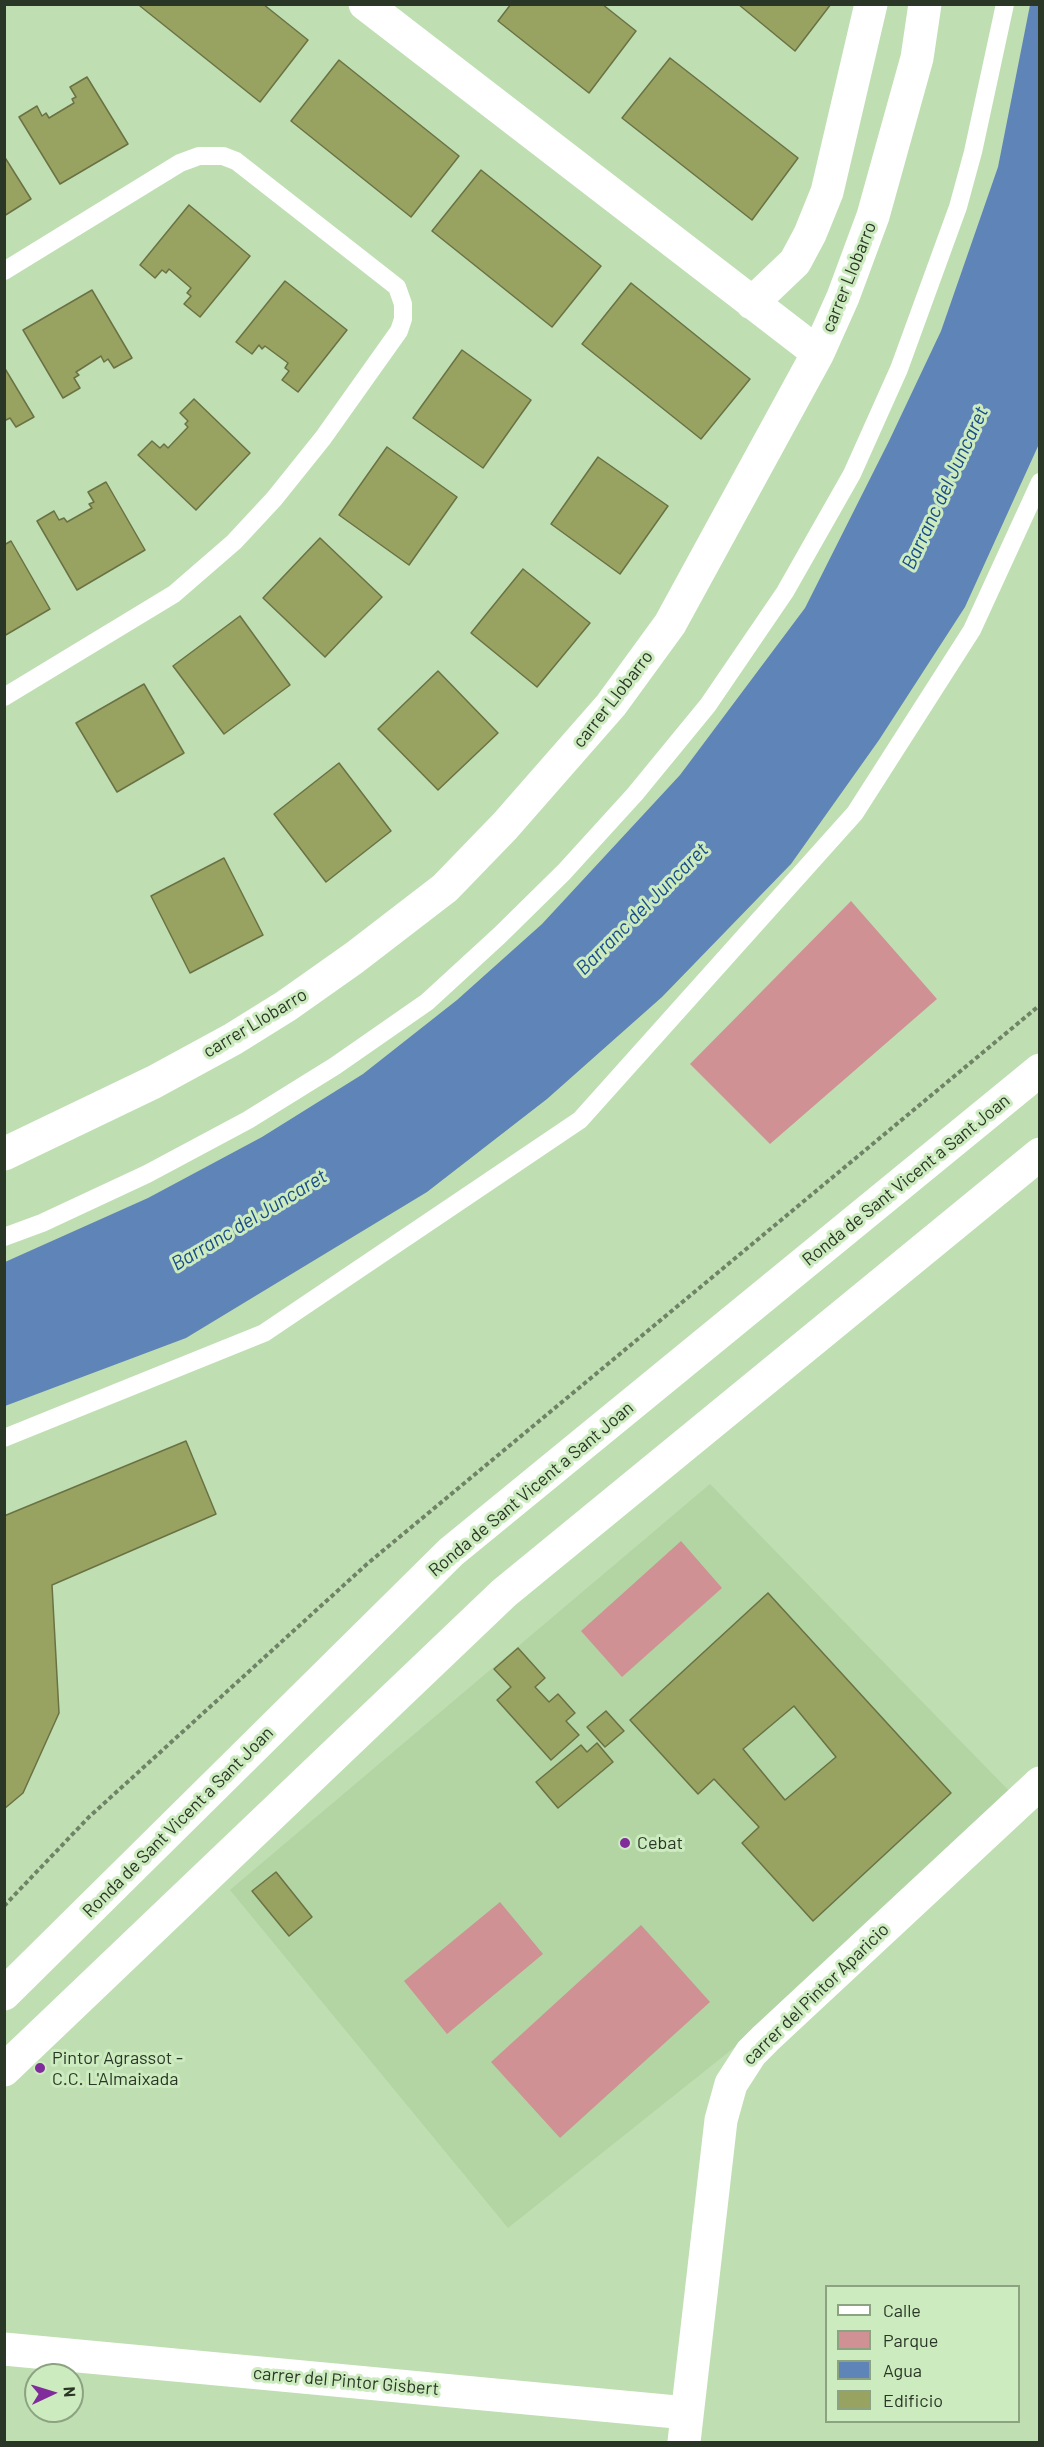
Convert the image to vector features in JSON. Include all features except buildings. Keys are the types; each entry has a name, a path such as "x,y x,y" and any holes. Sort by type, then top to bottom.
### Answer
{"street":[{"path":"365,4 818,353"},
{"path":"752,303 795,262 815,223 827,192 871,4"},
{"name":"carrer Llobarro","path":"4,1154 154,1082 233,1039 286,1006 354,958 445,888 505,826 611,705 670,624 818,353 873,216 916,58 925,4"},
{"name":"Ronda de Sant Vicent a Sant Joan","path":"4,1994 451,1552 1040,1070"},
{"path":"4,2070 504,1593 1040,1154"},
{"name":"carrer del Pintor Aparicio","path":"686,2428 721,2120 731,2084 751,2053 1040,1783"},
{"name":"carrer del Pintor Gisbert","path":"4,2349 686,2428"}],"lane":[{"path":"4,1237 42,1223 147,1174 248,1120 335,1066 427,1002 564,872 635,794 708,705 785,592 847,484 899,369 958,207 973,152 1005,4"},
{"path":"4,271 180,163 199,156 223,156 236,161 397,287 403,304 403,319 399,331 323,438 274,499 234,542 207,568 174,594 4,697"},
{"path":"4,1438 264,1333 580,1120 855,813 972,630 1040,482"}],"path":[{"path":"4,1906 89,1818 367,1564 1040,1005"}],"shaded area":[{"name":"Cebat","path":"710,1484 1014,1796 770,2019 508,2228 230,1890"}],"green space":[{"path":"851,901 937,999 770,1144 690,1064"},
{"path":"681,1541 722,1588 622,1677 581,1631"},
{"path":"500,1902 543,1954 447,2034 404,1981"},
{"path":"641,1925 710,2002 560,2138 491,2062"}],"water":[{"name":"Barranc del Juncaret","path":"1030,5 1040,5 1039,444 965,607 879,740 791,864 662,997 547,1099 427,1192 186,1338 5,1406 5,1262 148,1198 262,1137 363,1074 457,1000 542,924 680,775 805,608 889,441 941,331 998,167"}],"place":[{"name":"Cebat","path":"625,1843"},
{"name":"Pintor Agrassot - C.C. L'Almaixada","path":"40,2068"}]}
